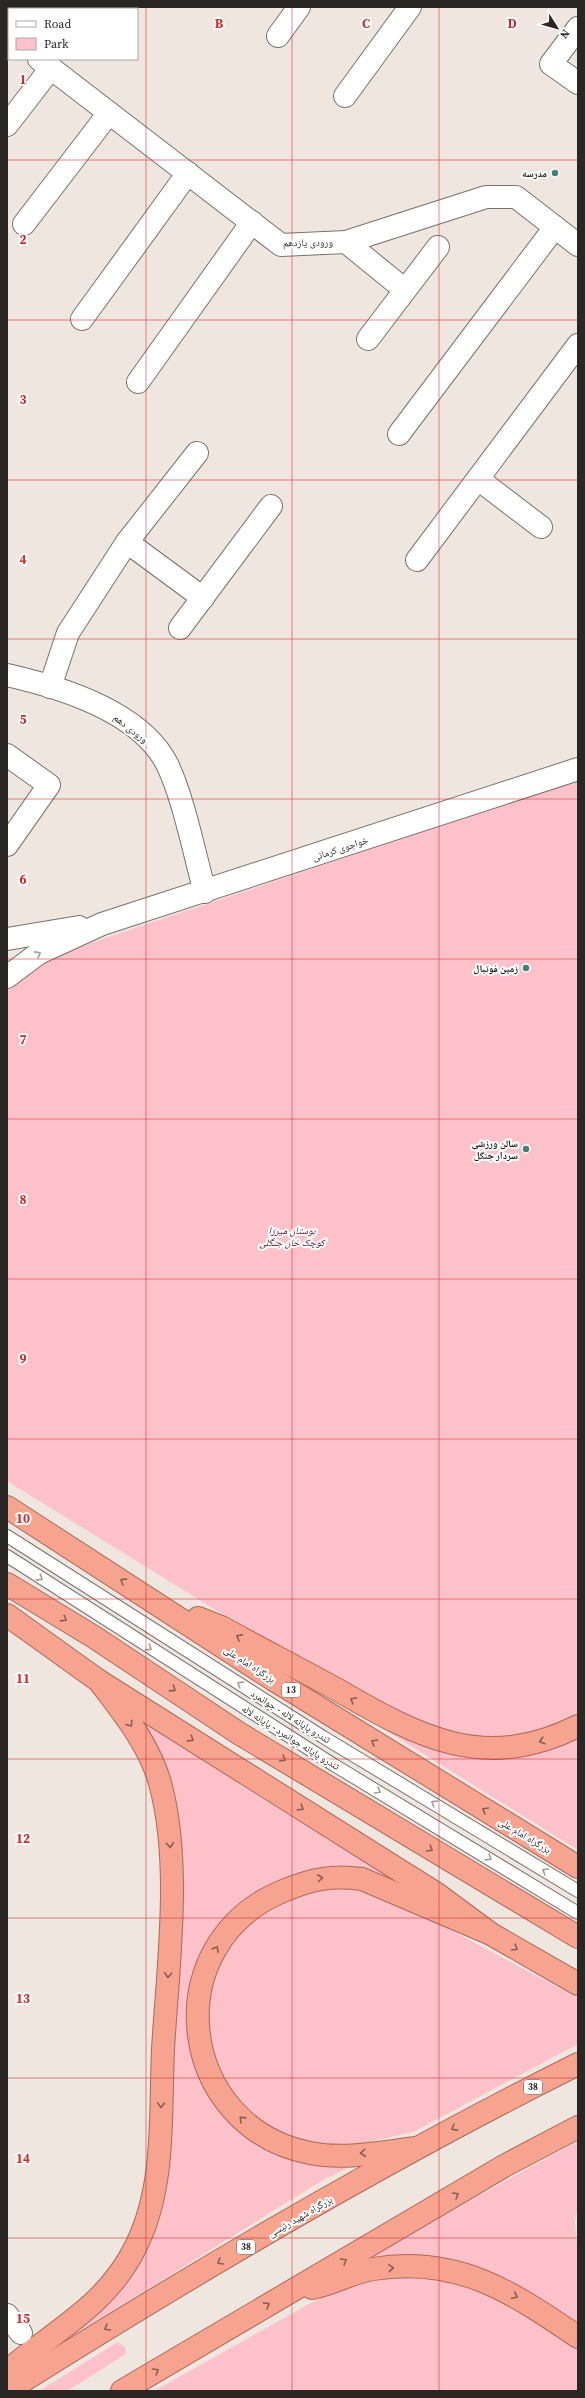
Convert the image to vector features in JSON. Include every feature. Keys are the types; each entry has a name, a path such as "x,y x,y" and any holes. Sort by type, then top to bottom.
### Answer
{"highway":[{"name":"بزرگراه امام علی","path":"7,1507 293,1691 578,1867"},
{"path":"7,1584 94,1637 240,1734 578,1938"},
{"path":"152,1600 221,1627 370,1709 435,1740 465,1746 510,1748 534,1743 578,1726"},
{"path":"7,1615 99,1681 437,1894 491,1934 578,1984"},
{"path":"7,2371 80,2317 111,2286 136,2246 154,2195 160,2132 170,1922 171,1860 166,1811 154,1762 144,1742 99,1681"},
{"path":"416,2148 351,2155 311,2154 272,2139 247,2123 230,2107 211,2078 203,2058 197,2014 198,1992 205,1970 216,1947 227,1933 253,1906 274,1894 310,1880 340,1876 362,1879 491,1934"},
{"name":"بزرگراه شهید رئیسی","path":"7,2391 106,2328 416,2148 488,2109 578,2064"},
{"path":"122,2391 504,2166 578,2127"},
{"path":"286,2295 326,2285 372,2269 405,2267 455,2270 524,2300 578,2337"}],"street":[{"path":"278,36 299,7"},
{"path":"345,96 410,7"},
{"path":"578,28 551,64 578,83"},
{"path":"7,125 44,64"},
{"name":"ورودی یازدهم","path":"44,64 281,245 346,242 486,196 516,197 578,245"},
{"path":"24,224 109,113"},
{"path":"82,319 188,173"},
{"path":"138,382 252,222"},
{"path":"399,434 555,227"},
{"path":"346,242 405,290"},
{"path":"368,339 438,247"},
{"path":"417,560 578,345"},
{"path":"50,687 68,633 127,542 197,453"},
{"path":"478,480 541,527"},
{"path":"180,628 271,506"},
{"path":"127,542 203,598"},
{"name":"ورودی دهم","path":"8,677 50,687 91,701 120,717 146,737 166,763 176,789 205,892"},
{"path":"7,755 49,785 7,845"},
{"name":"خواجوی کرمانی","path":"102,924 205,892 578,770"},
{"path":"7,939 102,924"},
{"path":"7,977 39,953 102,924"},
{"path":"7,2315 21,2333"}],"lane":[{"name":"تندرو پایانه لاله - جوانمرد","path":"7,1536 323,1737 578,1891"},
{"name":"تندرو پایانه جوانمرد - پایانه لاله","path":"7,1556 328,1761 578,1913"}],"green space":[{"name":"بوستان میرزا کوچک خان جنگلی","path":"578,779 578,1718 517,1740 434,1733 214,1609 7,1481 7,991 12,984 26,972 67,951"},
{"path":"276,1662 436,1747 578,1732 578,1850"},
{"path":"130,1708 409,1888 368,1871 337,1865 315,1870 263,1888 213,1930 191,1974 187,2012 188,2033 196,2065 209,2094 225,2114 244,2132 293,2159 308,2162 366,2159 323,2180 38,2357 144,2252 173,1799 159,1749"},
{"path":"347,1885 406,1906 578,1998 578,2044 413,2132 346,2147 320,2145 271,2128 248,2110 231,2091 218,2068 209,2037 207,1999 219,1960 249,1918 291,1893"},
{"path":"578,2141 578,2204 575,2222 578,2256 578,2325 494,2275 338,2273"},
{"path":"427,2275 483,2290 521,2311 578,2349 578,2391 154,2391 334,2290 362,2280"},
{"path":"118,2342 125,2347 126,2354 67,2391 39,2391"}],"place":[{"name":"مدرسه","path":"555,173"},
{"name":"زمین فوتبال","path":"526,968"},
{"name":"سالن ورزشی سردار جنگل","path":"526,1149"}]}
